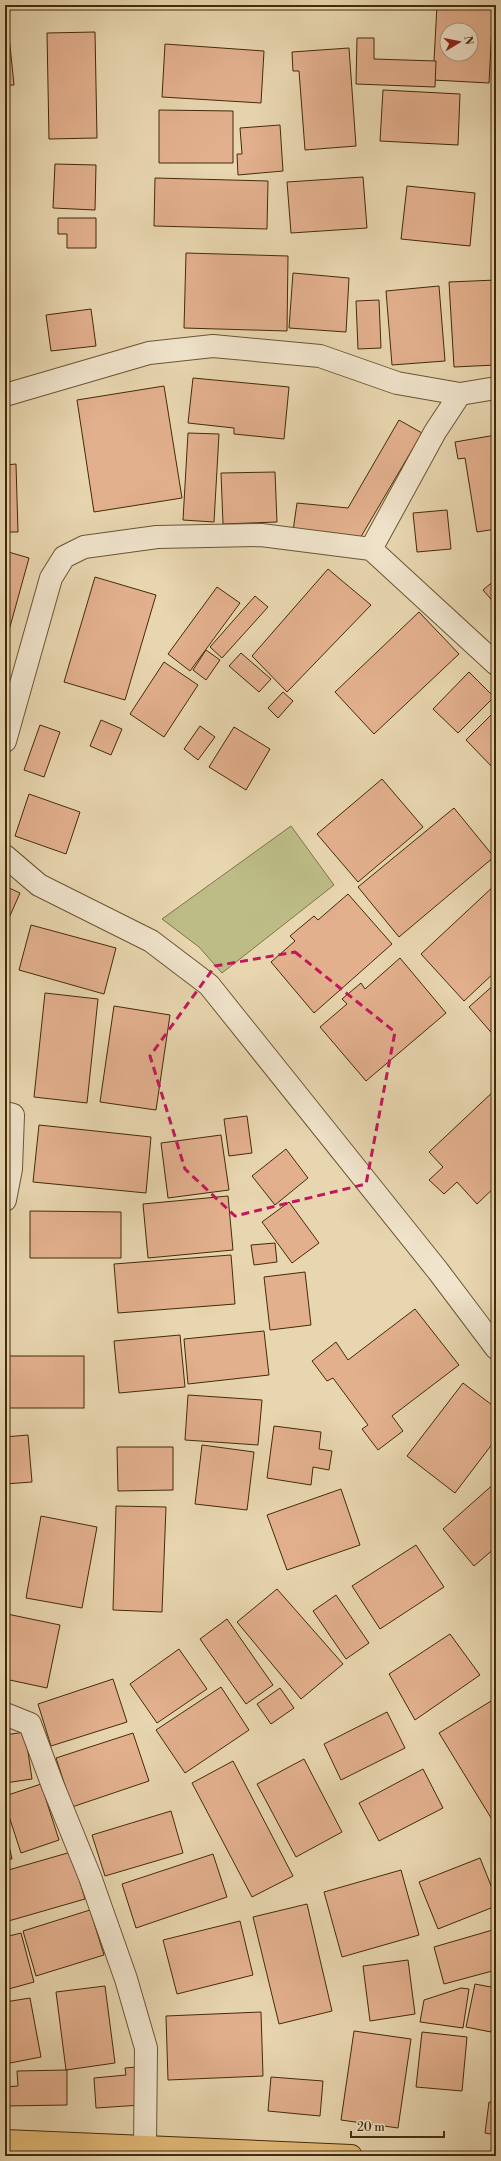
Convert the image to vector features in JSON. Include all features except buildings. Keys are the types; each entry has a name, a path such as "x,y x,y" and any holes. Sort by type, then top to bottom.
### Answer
{"main road":[{"path":"5,2141 351,2156"}],"street":[{"path":"5,394 149,353 213,346 320,356 397,383 460,394 496,388"},
{"path":"371,549 435,432 460,394"},
{"path":"5,741 52,578 64,557 84,548 157,537 261,535 371,549 496,664"},
{"path":"5,856 39,885 151,941 209,985 438,1271 496,1348"},
{"path":"5,1113 13,1115 11,1169 5,1200"},
{"path":"5,1714 30,1724 52,1786 90,1877 126,1979 146,2048 145,2147"}],"highlighted area":[{"path":"295,952 395,1032 366,1184 235,1216 185,1169 150,1056 215,966"}],"shaded area":[{"path":"291,826 334,885 222,973 199,947 162,919"}]}
